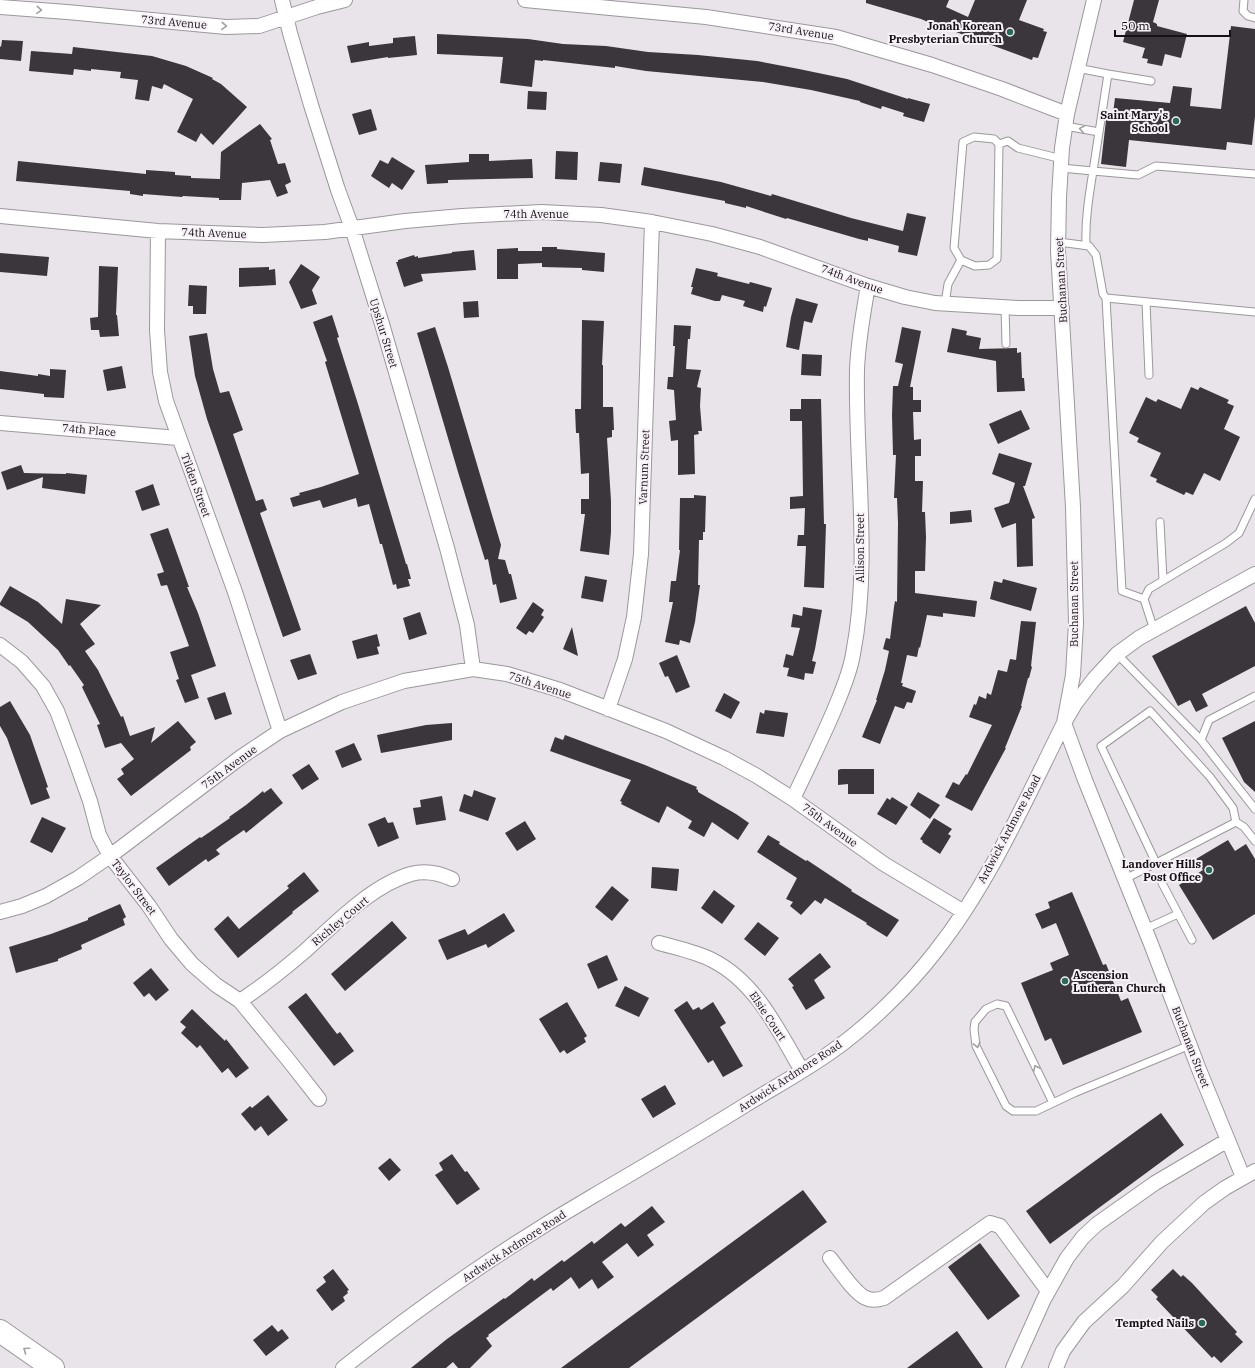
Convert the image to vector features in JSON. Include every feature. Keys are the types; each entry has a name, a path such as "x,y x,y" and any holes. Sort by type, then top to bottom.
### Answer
{"highway":[{"path":"0,1331 53,1368"}],"street":[{"name":"Upshur Street","path":"282,0 318,126 338,190 352,228 388,345 447,548 467,624 473,669"},
{"name":"73rd Avenue","path":"0,7 226,27 259,26 317,7 345,0"},
{"name":"73rd Avenue","path":"525,0 706,17 836,37 939,67 1002,89 1066,120"},
{"name":"Buchanan Street","path":"1094,0 1066,120 1061,164 1059,242 1074,507 1076,623 1073,675 1064,723 1085,780 1228,1140 1249,1174"},
{"name":"74th Avenue","path":"0,216 158,231 263,235 325,232 405,221 462,216 541,212 601,215 652,222 712,234 760,247 868,286 905,297 945,304 1062,308"},
{"name":"Varnum Street","path":"608,708 626,659 634,617 641,554 652,222"},
{"name":"Tilden Street","path":"158,231 157,330 160,372 166,401 178,438 235,592 280,731"},
{"name":"Allison Street","path":"793,799 845,683 853,655 858,625 861,574 857,369 861,324 868,286"},
{"name":"74th Place","path":"0,423 178,438"},
{"name":"Ardwick Ardmore Road","path":"343,1368 374,1343 518,1241 802,1071 832,1051 858,1030 896,996 934,953 964,912 991,867 1064,723 1075,704 1094,679 1117,654 1139,638 1255,574"},
{"name":"Taylor Street","path":"0,645 22,662 43,686 57,711 90,801 99,835 110,856 149,906 171,939 192,964 216,985 240,1001 319,1099"},
{"name":"75th Avenue","path":"0,912 22,906 46,896 78,878 110,856 241,757 280,731 342,702 404,681 473,669 507,674 560,690 666,731 724,758 757,776 793,799 884,864 964,912"},
{"name":"Richley Court","path":"240,1001 265,984 305,951 332,926 379,889 412,874 427,872 438,873 452,879"},
{"name":"Elsie Court","path":"659,943 685,950 712,960 741,980 765,1008 802,1071"},
{"path":"1013,1368 1048,1292 1067,1258 1082,1237 1090,1229 1155,1183 1228,1140"},
{"path":"1056,1368 1063,1351 1084,1322 1123,1286 1162,1242 1204,1203 1249,1174"},
{"path":"830,1258 857,1291 865,1298 877,1300 884,1298 990,1223 1000,1226 1048,1292"}],"lane":[{"path":"1244,0 1243,11 1248,16 1255,18"},
{"path":"1077,68 1151,82"},
{"path":"1086,245 1087,212 1108,74"},
{"path":"1066,120 1099,132"},
{"path":"974,137 994,139 999,144 996,259 989,265 975,266 961,260 954,248 963,142 974,137"},
{"path":"999,144 1008,141 1018,148 1061,164 1093,171 1138,175 1156,166 1255,174"},
{"path":"1059,242 1086,245 1089,246 1096,254 1103,294 1106,298 1122,591 1144,599"},
{"path":"945,304 948,284 961,260"},
{"path":"1106,298 1255,312"},
{"path":"1146,302 1149,376"},
{"path":"1005,307 1006,344"},
{"path":"1154,630 1144,599 1149,588 1226,543 1239,533 1255,499"},
{"path":"1160,522 1163,580"},
{"path":"1117,654 1201,740 1255,809"},
{"path":"1201,740 1209,720 1255,696"},
{"path":"1156,863 1101,746 1150,711 1210,777 1233,808 1236,822 1244,827 1255,840"},
{"path":"1125,879 1236,822"},
{"path":"1162,883 1192,940"},
{"path":"1145,930 1178,914"},
{"path":"1053,1103 1006,1006 997,1004 986,1009 975,1022 974,1029 976,1046 1006,1106 1013,1111 1036,1111 1190,1045"}],"building":[{"path":"866,0 949,0 946,7 968,17 975,0 1027,0 1019,20 1044,29 1043,31 1047,32 1038,58 1033,57 1032,60 945,28 944,29 921,19 866,3"},
{"path":"1134,0 1159,0 1153,22 1157,24 1157,26 1187,34 1181,58 1165,54 1162,66 1147,63 1148,59 1142,58 1145,48 1123,42"},
{"path":"1231,26 1255,29 1255,116 1252,145 1227,142 1226,150 1129,140 1126,167 1101,164 1106,120 1112,121 1115,98 1170,103 1173,86 1192,88 1190,106 1221,109"},
{"path":"437,34 528,39 563,44 606,46 648,52 757,61 847,79 908,99 930,104 924,122 903,116 904,113 882,106 881,109 860,101 811,90 763,82 543,60 535,60 532,87 500,83 503,57 437,54"},
{"path":"415,36 417,55 388,57 351,63 347,46 369,42 369,46 393,43 393,38"},
{"path":"2,40 23,41 21,61 0,59 0,46 1,47"},
{"path":"73,47 152,56 186,66 213,78 212,79 221,84 247,107 213,145 201,133 196,142 177,132 193,99 164,84 162,89 152,86 149,101 135,99 138,80 120,78 121,72 74,69 73,75 29,71 31,51 72,54"},
{"path":"528,91 547,92 546,110 527,109"},
{"path":"371,109 377,130 359,135 352,114"},
{"path":"260,124 272,139 270,140 278,164 285,163 291,182 285,185 288,193 277,197 270,180 242,183 241,200 219,200 219,198 143,194 143,196 130,194 130,191 16,181 18,161 146,174 146,170 175,172 175,175 191,176 191,178 220,179 221,152"},
{"path":"556,151 578,152 577,180 555,179"},
{"path":"469,154 489,154 489,161 532,159 533,178 448,180 448,183 427,184 425,165 469,162"},
{"path":"392,157 415,171 402,190 392,183 389,188 371,176 380,160 388,164"},
{"path":"600,162 622,164 620,183 598,181"},
{"path":"644,167 721,182 771,196 772,194 851,218 903,231 907,213 926,217 917,256 898,252 899,246 868,238 868,241 859,239 787,218 786,219 746,206 746,208 725,203 725,201 641,185"},
{"path":"542,247 557,247 557,249 605,253 604,272 582,270 582,268 542,267 542,263 518,264 518,279 497,279 497,249 518,248 518,251 542,251"},
{"path":"474,250 476,270 421,274 423,281 404,287 396,262 398,262 398,260 414,255 415,257 418,256 418,258"},
{"path":"0,253 49,257 47,276 0,272"},
{"path":"301,264 320,277 312,290 317,304 301,309 289,282"},
{"path":"99,266 118,267 116,315 119,336 100,337 99,330 91,330 90,318 98,317"},
{"path":"269,267 269,270 275,269 276,285 239,287 239,268"},
{"path":"696,268 718,273 717,276 772,288 763,312 743,306 745,301 722,295 720,301 715,301 691,294 693,287 691,287"},
{"path":"189,285 207,286 206,314 193,314 193,306 188,306"},
{"path":"796,298 818,304 812,323 804,321 799,350 786,347"},
{"path":"478,301 479,317 464,318 463,302"},
{"path":"332,315 339,337 337,338 407,564 411,579 408,579 410,586 397,589 396,584 393,585 369,504 358,507 356,498 323,508 320,500 293,507 290,498 300,495 299,493 359,474 325,362 327,361 313,322"},
{"path":"582,320 604,321 602,365 603,407 613,407 614,430 612,430 612,437 607,438 611,501 609,555 580,551 585,514 581,514 581,499 589,499 589,473 581,474 579,433 576,433 575,409 581,409"},
{"path":"674,325 691,326 690,339 688,339 686,369 701,370 697,387 701,388 700,406 702,431 698,431 699,434 694,435 695,474 678,475 678,440 671,441 669,421 676,420 674,390 667,389 668,377 673,377 675,346 673,346"},
{"path":"435,327 501,545 498,559 505,560 509,574 511,574 517,599 500,603 496,584 493,585 488,559 485,560 458,472 417,333"},
{"path":"902,327 921,331 910,387 913,387 913,400 921,400 921,412 913,412 914,440 921,439 921,456 915,456 915,481 923,481 922,512 925,512 926,537 925,571 915,571 915,593 977,601 975,617 943,613 943,617 927,615 917,657 907,655 901,683 903,683 902,686 916,691 912,703 907,702 904,709 895,706 880,744 862,737 877,700 885,670 889,651 883,649 886,638 890,639 895,601 897,602 898,523 897,498 894,498 896,455 893,455 892,415 893,386 898,386 903,364 895,362"},
{"path":"952,328 967,331 966,335 981,338 979,349 1017,348 1017,353 1021,352 1022,378 1024,378 1025,391 997,392 996,361 947,352"},
{"path":"207,333 213,369 220,393 229,391 243,430 233,434 256,501 263,499 267,510 260,513 301,630 283,637 207,419 195,376 189,336"},
{"path":"802,354 822,355 821,376 801,375"},
{"path":"122,366 126,388 107,391 103,370"},
{"path":"50,369 66,370 64,398 44,397 44,394 0,389 0,371 50,376"},
{"path":"1191,387 1198,390 1200,387 1229,400 1227,403 1234,406 1224,429 1240,437 1220,481 1204,473 1193,495 1186,492 1184,495 1156,482 1157,479 1150,476 1161,453 1137,442 1139,438 1129,433 1146,397 1156,402 1158,399 1181,409"},
{"path":"801,399 821,399 824,524 826,524 824,588 804,587 806,546 797,546 798,535 804,535 805,508 790,509 790,497 803,496 802,421 790,421 790,409 801,409"},
{"path":"1021,410 1030,429 998,444 989,424"},
{"path":"999,453 1032,463 1025,486 1023,486 1035,518 1032,519 1033,566 1017,567 1016,523 1002,528 994,508 1009,503 1015,483 992,474"},
{"path":"21,465 24,473 66,473 87,475 85,494 42,488 43,477 7,490 1,472"},
{"path":"153,484 160,505 142,511 135,491"},
{"path":"694,495 706,496 705,532 703,532 703,540 699,540 698,585 700,585 695,622 690,643 680,640 679,645 665,642 673,602 669,602 671,581 676,581 680,550 680,498 694,498"},
{"path":"971,510 972,522 950,524 950,512"},
{"path":"168,528 189,587 187,587 198,613 216,666 191,675 199,698 185,703 176,680 179,679 170,652 189,646 167,585 161,586 157,574 164,572 150,534"},
{"path":"585,576 607,580 603,602 581,598"},
{"path":"1003,579 1037,588 1031,611 990,599 994,581 1002,583"},
{"path":"10,586 38,602 62,624 66,599 101,605 80,624 95,644 85,651 98,670 121,717 123,716 130,736 155,727 151,743 178,721 196,742 190,747 191,750 131,796 117,779 124,774 121,769 134,759 121,743 105,748 97,725 100,724 82,687 84,685 70,665 69,666 58,650 28,622 0,605"},
{"path":"533,602 544,610 541,615 544,617 533,633 529,631 526,635 516,628"},
{"path":"1246,606 1255,623 1255,666 1202,694 1208,706 1196,712 1190,700 1178,706 1152,656"},
{"path":"803,607 822,610 812,661 816,662 813,674 805,673 804,680 787,676 789,668 783,667 786,654 793,656 800,628 791,627 793,614 802,616"},
{"path":"420,612 427,634 409,640 403,618"},
{"path":"1021,621 1036,622 1032,667 1022,706 1006,748 972,811 945,797 953,782 959,785 966,774 967,775 992,725 969,717 979,696 986,699 987,693 991,695 998,670 1007,672 1010,659 1016,660"},
{"path":"572,627 578,656 563,649"},
{"path":"377,634 380,646 377,647 379,654 357,659 352,641"},
{"path":"310,654 317,674 298,680 290,660"},
{"path":"677,655 690,687 676,693 668,676 665,677 659,663"},
{"path":"225,692 232,714 215,720 207,698"},
{"path":"724,693 740,702 731,719 715,711"},
{"path":"10,701 30,735 48,787 46,788 50,798 31,805 7,738 0,726 0,707"},
{"path":"765,710 788,713 784,737 756,733 760,712 764,714"},
{"path":"1255,721 1255,792 1244,782 1222,738"},
{"path":"452,723 452,740 381,753 377,735 426,725"},
{"path":"565,735 645,765 697,787 696,789 698,792 749,823 738,840 712,822 704,837 688,828 692,821 667,806 659,823 621,804 622,802 620,801 631,780 550,751 555,737 563,740"},
{"path":"354,743 362,760 342,768 335,751"},
{"path":"309,764 319,779 302,790 292,775"},
{"path":"874,769 874,794 848,794 848,784 838,785 838,770"},
{"path":"271,788 283,803 246,833 244,830 216,850 220,854 208,862 206,859 169,886 156,868 230,818 229,817 263,791 264,793"},
{"path":"474,790 496,798 488,821 459,811 464,794 472,797"},
{"path":"918,792 940,805 930,819 910,805"},
{"path":"442,796 446,820 416,825 413,808 421,807 420,800"},
{"path":"892,797 908,807 896,825 877,814 887,798 890,800"},
{"path":"42,817 66,828 52,853 30,842"},
{"path":"385,817 388,823 393,822 399,838 378,847 368,824"},
{"path":"934,818 952,829 948,834 951,836 940,854 920,839"},
{"path":"525,821 536,839 517,851 505,833"},
{"path":"768,835 780,842 779,844 806,861 807,860 852,890 851,891 899,920 887,937 866,924 867,923 825,898 821,904 815,900 801,915 790,906 793,902 786,899 797,878 757,852"},
{"path":"1228,840 1235,851 1246,844 1255,859 1255,914 1213,940 1179,885 1203,870 1196,859"},
{"path":"652,867 679,869 677,891 651,888"},
{"path":"304,872 319,891 238,958 214,929 228,916 239,929 289,888 287,886"},
{"path":"612,886 629,900 612,921 595,907"},
{"path":"714,890 735,906 722,924 701,908"},
{"path":"1072,892 1103,965 1106,964 1121,1001 1128,998 1142,1032 1063,1065 1051,1038 1045,1041 1021,983 1053,970 1050,963 1069,955 1056,923 1042,929 1035,914 1050,908 1048,902"},
{"path":"120,904 126,917 123,919 125,925 81,945 82,949 58,959 58,961 16,973 9,947 51,934 88,920 88,918"},
{"path":"504,913 515,931 488,948 486,944 447,960 438,940 465,929 468,935"},
{"path":"392,921 407,938 345,991 331,974"},
{"path":"758,922 779,938 765,956 744,939"},
{"path":"820,953 831,967 814,980 825,998 806,1010 792,987 794,986 788,979"},
{"path":"607,955 618,980 598,989 587,964"},
{"path":"151,968 169,990 156,1001 149,993 144,997 133,983"},
{"path":"625,986 649,998 639,1017 615,1006"},
{"path":"306,993 337,1034 340,1032 354,1051 334,1066 288,1007"},
{"path":"687,1001 693,1010 699,1007 701,1010 713,1002 726,1023 720,1027 743,1066 723,1077 713,1060 708,1063 674,1010"},
{"path":"567,1002 587,1036 584,1038 586,1042 567,1054 564,1050 560,1053 539,1019"},
{"path":"192,1009 225,1041 226,1039 249,1068 236,1078 228,1068 222,1073 200,1045 197,1048 181,1033 186,1027 180,1022"},
{"path":"665,1085 676,1104 653,1118 641,1099"},
{"path":"268,1095 288,1120 268,1136 261,1126 255,1131 241,1114 250,1106 252,1108"},
{"path":"1161,1113 1184,1145 1050,1244 1026,1211"},
{"path":"452,1154 480,1189 457,1205 435,1175 443,1170 439,1163"},
{"path":"390,1158 401,1170 389,1181 378,1168"},
{"path":"803,1190 827,1222 629,1368 561,1368"},
{"path":"652,1206 665,1222 647,1235 654,1245 638,1257 627,1243 602,1262 614,1277 598,1289 592,1279 579,1289 571,1277 553,1291 551,1288 488,1335 489,1336 486,1338 492,1346 470,1368 458,1368 453,1362 446,1368 411,1368 447,1339 504,1298 505,1299 532,1278 534,1281 562,1260 564,1262 592,1241 594,1244 621,1223 625,1227"},
{"path":"980,1243 1020,1296 988,1320 948,1267"},
{"path":"333,1269 349,1290 343,1297 345,1301 332,1311 316,1290 326,1282 323,1277"},
{"path":"1173,1269 1181,1277 1183,1275 1192,1283 1237,1332 1235,1334 1243,1342 1221,1363 1214,1356 1212,1358 1156,1299 1158,1297 1151,1290"},
{"path":"272,1325 278,1332 282,1329 289,1338 266,1356 253,1340"},
{"path":"957,1331 983,1368 907,1368"}],"place":[{"name":"Jonah Korean Presbyterian Church","path":"1010,32"},
{"name":"Saint Mary's School","path":"1176,121"},
{"name":"Landover Hills Post Office","path":"1209,870"},
{"name":"Ascension Lutheran Church","path":"1065,981"},
{"name":"Tempted Nails","path":"1202,1323"}]}
